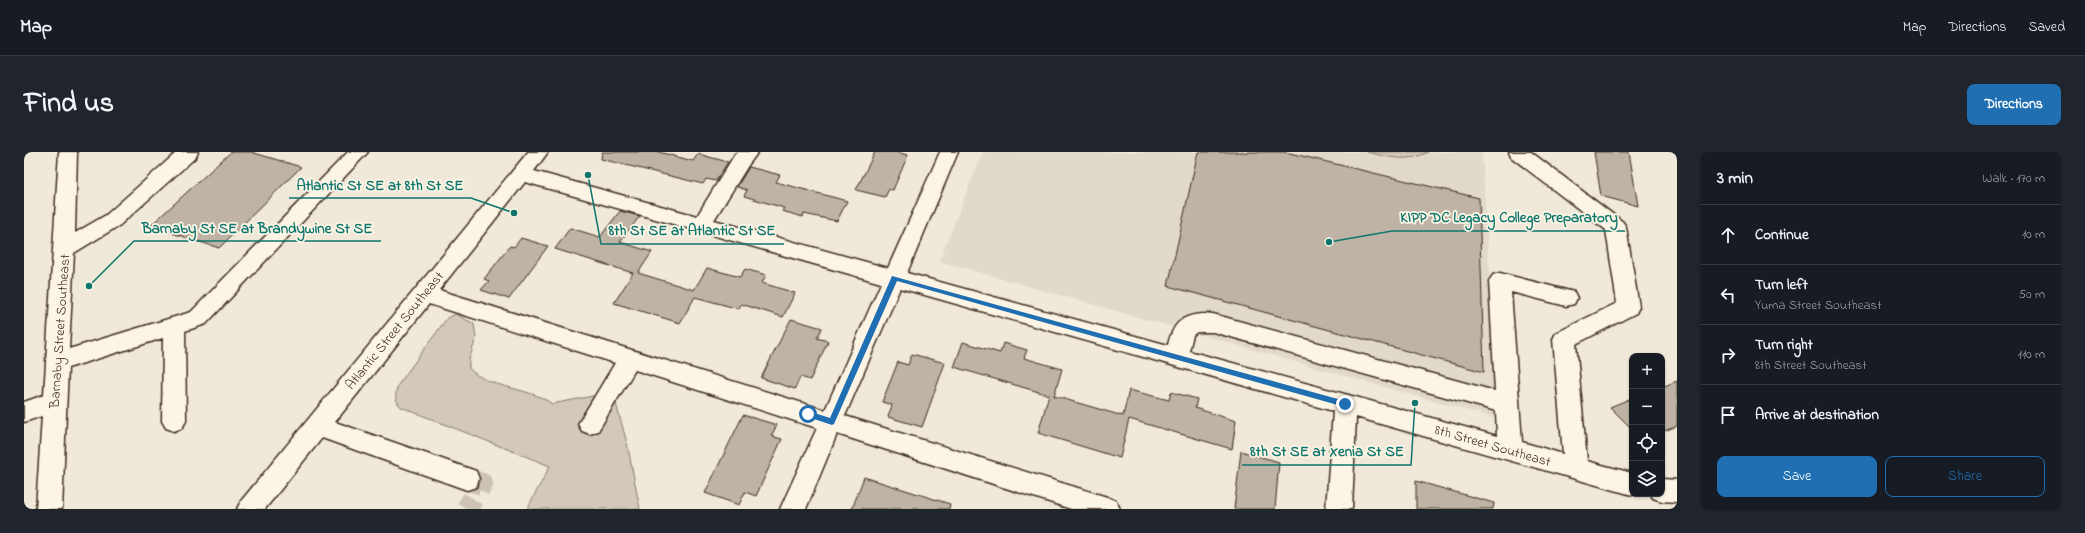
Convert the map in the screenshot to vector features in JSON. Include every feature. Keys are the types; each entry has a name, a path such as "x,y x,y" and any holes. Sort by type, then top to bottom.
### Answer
{"street":[{"name":"Barnaby Street Southeast","path":"49,509 56,363 65,248 68,152"},
{"path":"65,248 114,220 189,152"},
{"path":"56,363 198,318 359,152"},
{"name":"Atlantic Street Southeast","path":"250,509 539,152"},
{"path":"702,224 742,159 749,152"},
{"path":"794,509 949,152"},
{"path":"1518,152 1616,228 1628,307 1564,339 1576,468"},
{"name":"8th Street Southeast","path":"521,174 1629,483"},
{"path":"1510,450 1500,281 1566,298"},
{"path":"424,294 832,422 1065,503 1107,509"},
{"path":"1177,357 1182,333 1188,325 1200,322 1213,323 1508,404"},
{"path":"174,325 174,422"},
{"path":"590,424 630,358"},
{"path":"24,412 54,402"},
{"path":"1339,509 1345,404"},
{"path":"317,426 467,479"},
{"path":"1665,490 1677,491"}],"shaded area":[{"path":"983,152 1482,152 1498,419 939,261"},
{"path":"1367,152 1428,152 1413,157 1398,158"},
{"path":"456,314 474,324 476,338 469,360 469,368 486,380 542,398 552,404 608,393 615,400 627,443 640,509 527,509 550,466 401,407 396,396 398,385 447,318"}],"building":[{"path":"231,152 251,152 301,167 219,248 150,226"},
{"path":"602,152 659,152 693,161 698,154 728,162 716,181 706,179 703,184 601,159"},
{"path":"875,152 895,152 908,155 893,190 889,189 885,197 856,190"},
{"path":"1198,152 1285,152 1479,198 1484,372 1168,286"},
{"path":"1594,152 1629,152 1638,206 1601,196"},
{"path":"749,167 780,175 776,182 847,201 837,221 804,214 803,217 782,211 784,208 744,196 747,190 737,187"},
{"path":"620,211 640,216 620,242 652,252 638,273 694,290 707,268 740,277 745,269 766,275 762,283 795,293 783,317 741,304 739,309 695,297 680,323 614,303 633,273 555,249 570,228 600,237"},
{"path":"521,238 548,246 509,299 481,290 489,281 484,279 510,246 514,247"},
{"path":"791,319 822,328 817,338 828,341 810,380 800,377 795,389 761,378"},
{"path":"963,342 1000,353 1003,343 1027,350 1024,358 1062,369 1054,396 1123,416 1129,390 1169,400 1171,392 1197,399 1195,408 1236,421 1232,449 1129,419 1120,458 1038,433 1049,395 954,367"},
{"path":"912,354 945,363 922,427 888,417 892,405 882,402 898,362 908,365"},
{"path":"1677,381 1677,426 1665,431 1665,389 1665,386"},
{"path":"1629,399 1629,426 1610,407"},
{"path":"743,415 777,425 771,436 782,439 756,496 745,492 739,505 705,493"},
{"path":"1241,451 1279,462 1275,509 1234,509"},
{"path":"864,477 950,504 949,509 852,509"},
{"path":"1416,481 1494,503 1493,509 1416,509"}],"tunnel":[{"path":"467,479 482,484 467,509"}],"place":[{"name":"8th St SE at Atlantic St SE","path":"588,175"},
{"name":"Atlantic St SE at 8th St SE","path":"514,213"},
{"name":"KIPP DC Legacy College Preparatory","path":"1329,242"},
{"name":"Barnaby St SE at Brandywine St SE","path":"89,286"},
{"name":"8th St SE at Xenia St SE","path":"1415,403"}],"route":[{"path":"808,414 832,422 895,278 1345,404"}]}
